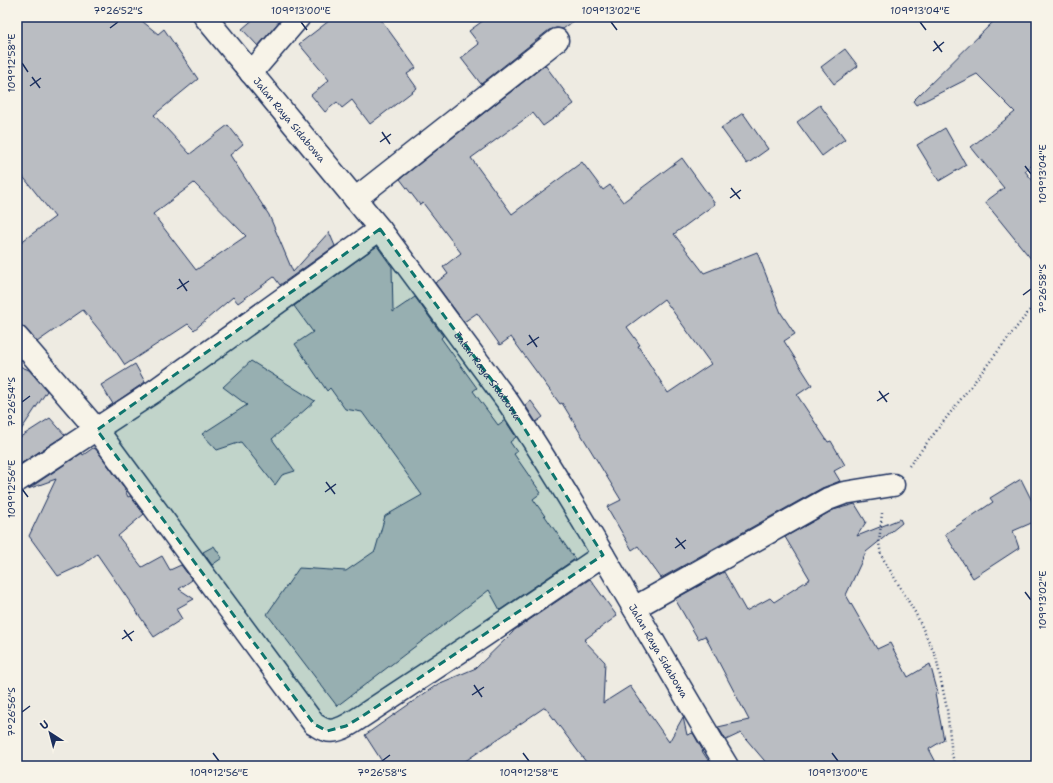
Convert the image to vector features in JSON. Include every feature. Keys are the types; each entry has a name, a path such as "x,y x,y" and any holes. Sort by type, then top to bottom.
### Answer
{"main road":[{"name":"Jalan Raya Sidabowa","path":"205,17 380,229 508,402 603,554 727,766"},
{"path":"251,73 299,17"},
{"path":"355,199 557,40"},
{"path":"17,481 153,392 380,229"},
{"path":"17,337 97,430 314,724 327,731 332,731 346,726 364,715 489,633 603,554"},
{"path":"634,608 828,499 844,493 892,485"}],"path":[{"path":"956,766 952,755 947,709 936,657 916,614 881,555 879,542 882,514 892,485 913,462 1036,304"}],"highlighted area":[{"path":"380,229 508,402 603,555 364,715 346,726 327,731 314,724 97,430"}],"building":[{"path":"17,17 137,17 158,34 164,29 198,79 154,115 190,154 228,125 243,144 230,155 269,215 293,272 329,232 335,246 280,285 274,277 238,303 233,297 194,330 188,324 125,365 113,347 83,310 37,342 26,329 21,325 17,325 17,245 55,217 17,169","holes":["194,183 246,236 196,270 153,214"]},
{"path":"256,17 283,17 258,46 242,29"},
{"path":"334,17 379,17 416,68 407,74 417,88 370,124 352,100 342,108 337,102 325,112 311,95 329,80 299,44"},
{"path":"488,17 579,17 563,29 556,28 549,30 481,84 461,58 479,44 469,31"},
{"path":"998,17 1036,17 1036,162 1025,171 1036,185 1036,265 985,202 1004,188 971,147 1015,112 977,74 916,105 913,101"},
{"path":"845,49 858,66 834,84 821,67"},
{"path":"545,65 574,104 543,126 533,113 471,158 512,214 582,162 603,190 610,185 623,202 682,158 715,204 674,234 704,273 757,252 781,313 795,334 784,341 812,385 797,395 828,442 831,441 845,465 834,471 840,481 822,488 661,578 638,546 632,550 607,507 621,500 562,403 560,404 511,337 500,345 477,313 464,322 435,283 448,274 443,267 461,253 423,203 420,205 400,179","holes":["664,299 711,364 668,393 638,346 640,345 627,327"]},
{"path":"820,105 845,139 822,156 797,122"},
{"path":"743,113 768,149 747,164 721,128"},
{"path":"945,128 966,165 939,181 917,145"},
{"path":"377,246 392,267 393,312 415,297 443,336 441,338 477,388 473,391 498,425 505,420 516,437 510,442 517,452 514,454 541,493 533,499 575,559 500,610 489,590 337,706 267,614 299,568 346,571 375,551 385,516 422,495 362,412 345,409 330,388 327,391 295,344 313,332 294,306"},
{"path":"251,361 315,401 272,439 295,471 282,475 275,485 241,442 217,450 202,434 247,405 223,387"},
{"path":"135,364 145,382 113,404 101,385"},
{"path":"17,365 29,370 47,391 17,436"},
{"path":"531,401 543,417 536,422 525,405"},
{"path":"50,418 65,435 17,466 17,439"},
{"path":"93,448 96,449 123,486 128,497 130,496 144,514 118,536 142,567 162,556 170,570 181,565 192,580 179,589 194,599 176,609 182,619 154,637 97,554 84,564 58,576 29,536 56,479 28,489 82,453 83,455"},
{"path":"1021,479 1036,509 1036,521 1013,531 1019,548 973,578 945,534 993,502 990,498"},
{"path":"855,504 866,522 857,536 900,519 902,523 866,552 846,595 877,649 890,643 908,677 930,664 938,693 935,694 944,740 929,749 938,766 769,766 741,733 726,740 718,727 749,720 705,636 698,639 675,599 724,572 746,611 770,598 774,602 810,579 785,537 833,510"},
{"path":"214,546 222,558 212,565 203,552"},
{"path":"590,579 617,616 584,640 605,662 603,703 630,686 669,742 683,717 687,735 693,733 712,766 589,766 545,707 458,766 385,766 365,735 438,684 476,668 513,631"}]}
